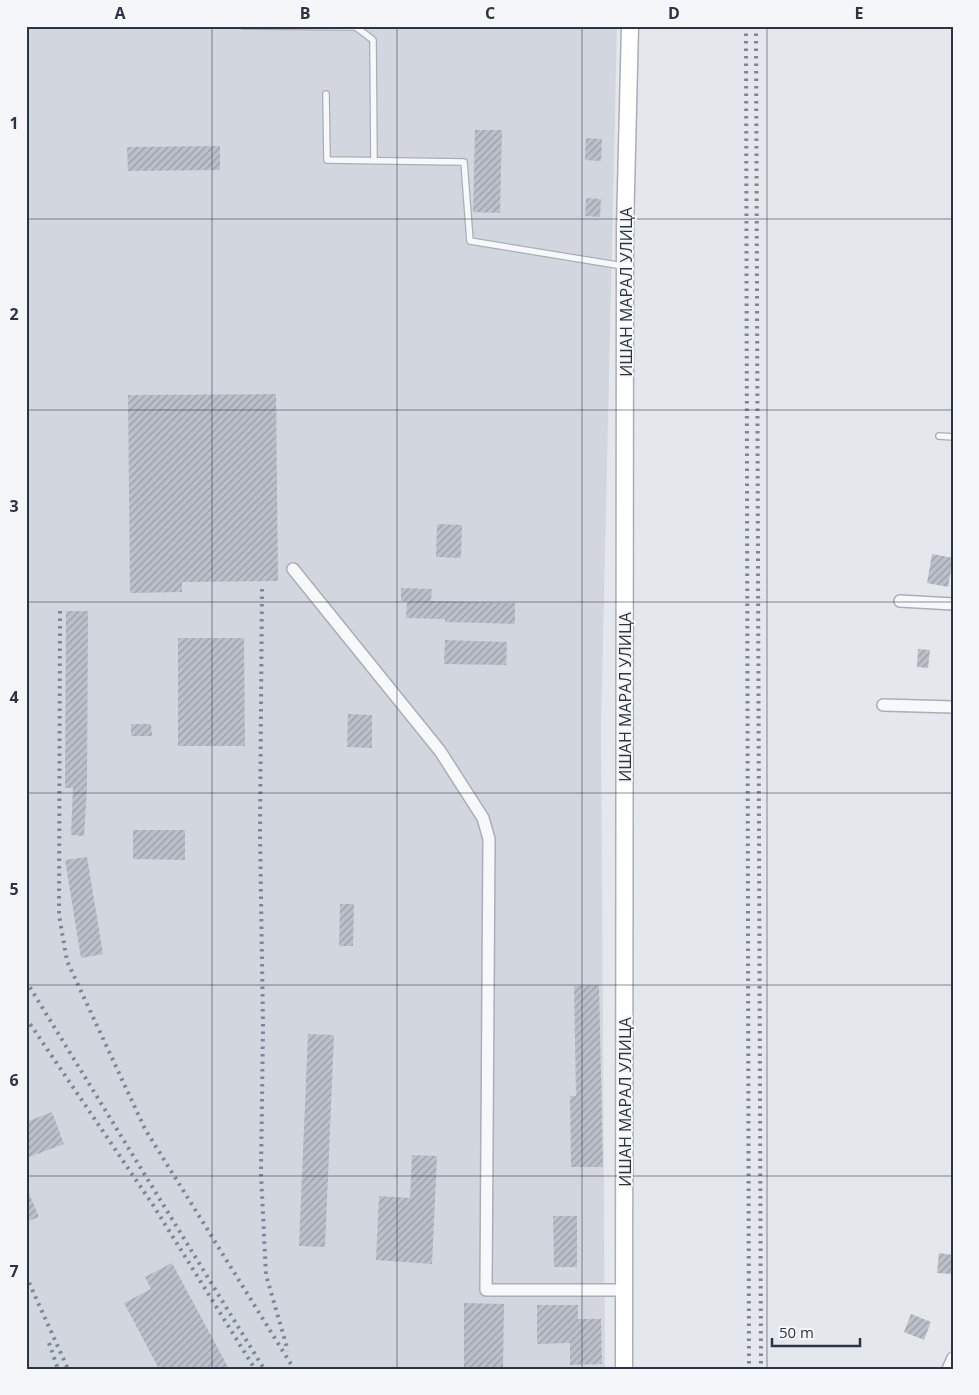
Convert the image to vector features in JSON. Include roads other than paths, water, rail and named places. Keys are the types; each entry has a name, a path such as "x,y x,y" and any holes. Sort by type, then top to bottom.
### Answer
{"main road":[{"name":"ИШАН МАРАЛ УЛИЦА","path":"624,1369 625,266 630,26"}],"street":[{"path":"293,569 440,751 484,818 489,839 486,1290 624,1290"},
{"path":"900,600 953,604"},
{"path":"883,704 953,707"},
{"path":"948,1369 953,1358"}],"lane":[{"path":"243,26 356,27 373,40 374,161"},
{"path":"326,94 327,160 464,162 470,241 625,266"},
{"path":"940,436 953,437"}],"railway":[{"path":"746,26 749,1369"},
{"path":"756,26 761,1369"},
{"path":"262,589 260,832 263,1025 261,1174 266,1275 288,1351"},
{"path":"60,611 59,915 67,961 145,1129 294,1369"},
{"path":"26,981 264,1369"},
{"path":"26,1018 153,1205 255,1369"},
{"path":"26,1276 68,1369"},
{"path":"49,1343 58,1369"}]}
